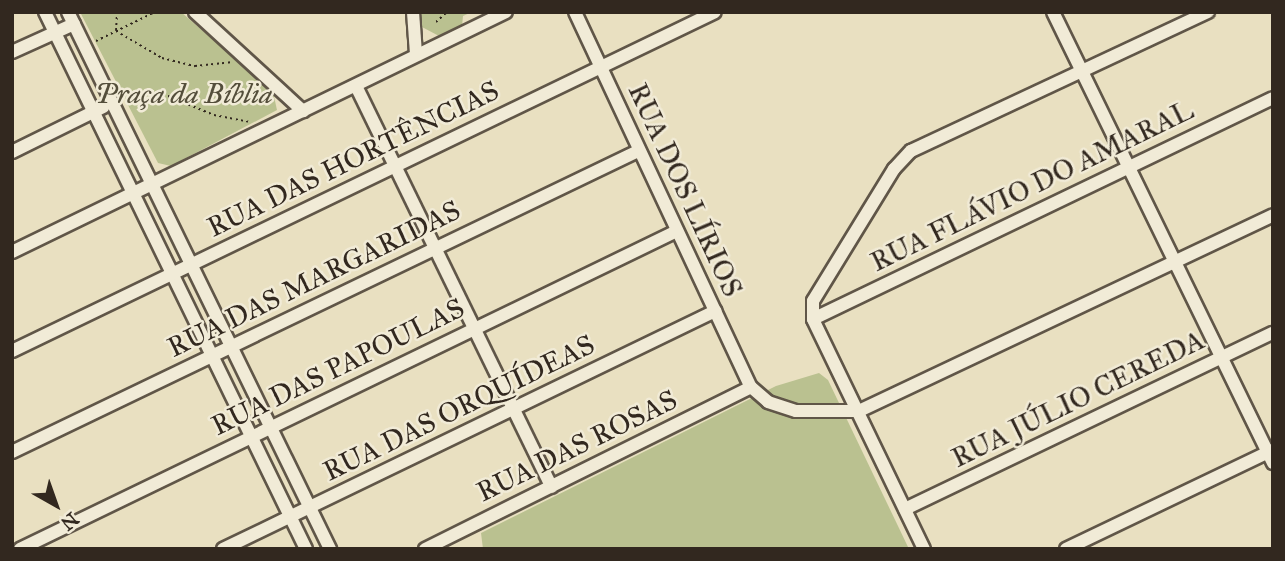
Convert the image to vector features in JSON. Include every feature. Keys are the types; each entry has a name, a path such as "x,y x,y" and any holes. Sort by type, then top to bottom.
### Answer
{"street":[{"path":"45,12 96,111 211,356 306,549"},
{"path":"195,12 303,111"},
{"path":"413,12 416,54"},
{"path":"12,252 506,12"},
{"name":"RUA DOS LÍRIOS","path":"575,12 638,152 751,387"},
{"name":"RUA DAS HORTÊNCIAS","path":"12,351 715,12"},
{"path":"1053,12 1174,264 1271,455 1066,549"},
{"path":"925,549 813,319 813,301 894,169 911,151 1208,12"},
{"path":"12,52 55,32 71,18 330,549"},
{"path":"356,86 477,328 552,487"},
{"name":"RUA FLÁVIO DO AMARAL","path":"813,319 1273,98"},
{"path":"12,152 113,102"},
{"name":"RUA DAS MARGARIDAS","path":"12,452 638,152"},
{"path":"751,387 768,402 796,411 859,411 1273,215"},
{"name":"RUA DAS PAPOULAS","path":"20,549 677,231"},
{"name":"RUA DAS ORQUÍDEAS","path":"223,549 715,311"},
{"name":"RUA JÚLIO CEREDA","path":"905,509 1273,333"},
{"name":"RUA DAS ROSAS","path":"425,549 751,387"}],"path":[{"path":"116,31 117,12"},
{"path":"93,42 155,12"},
{"path":"436,22 447,12"},
{"path":"116,31 162,58 195,66 235,62 226,54"},
{"path":"89,32 99,53"},
{"path":"130,116 125,105 163,94 214,115 257,124 245,130"}],"green space":[{"name":"Praça da Bíblia","path":"80,12 181,12 273,92 277,110 171,166 158,163"},
{"path":"421,12 472,12 463,16 462,26 439,36 422,27"},
{"path":"819,373 828,380 909,549 483,549 481,533 776,386"}]}
